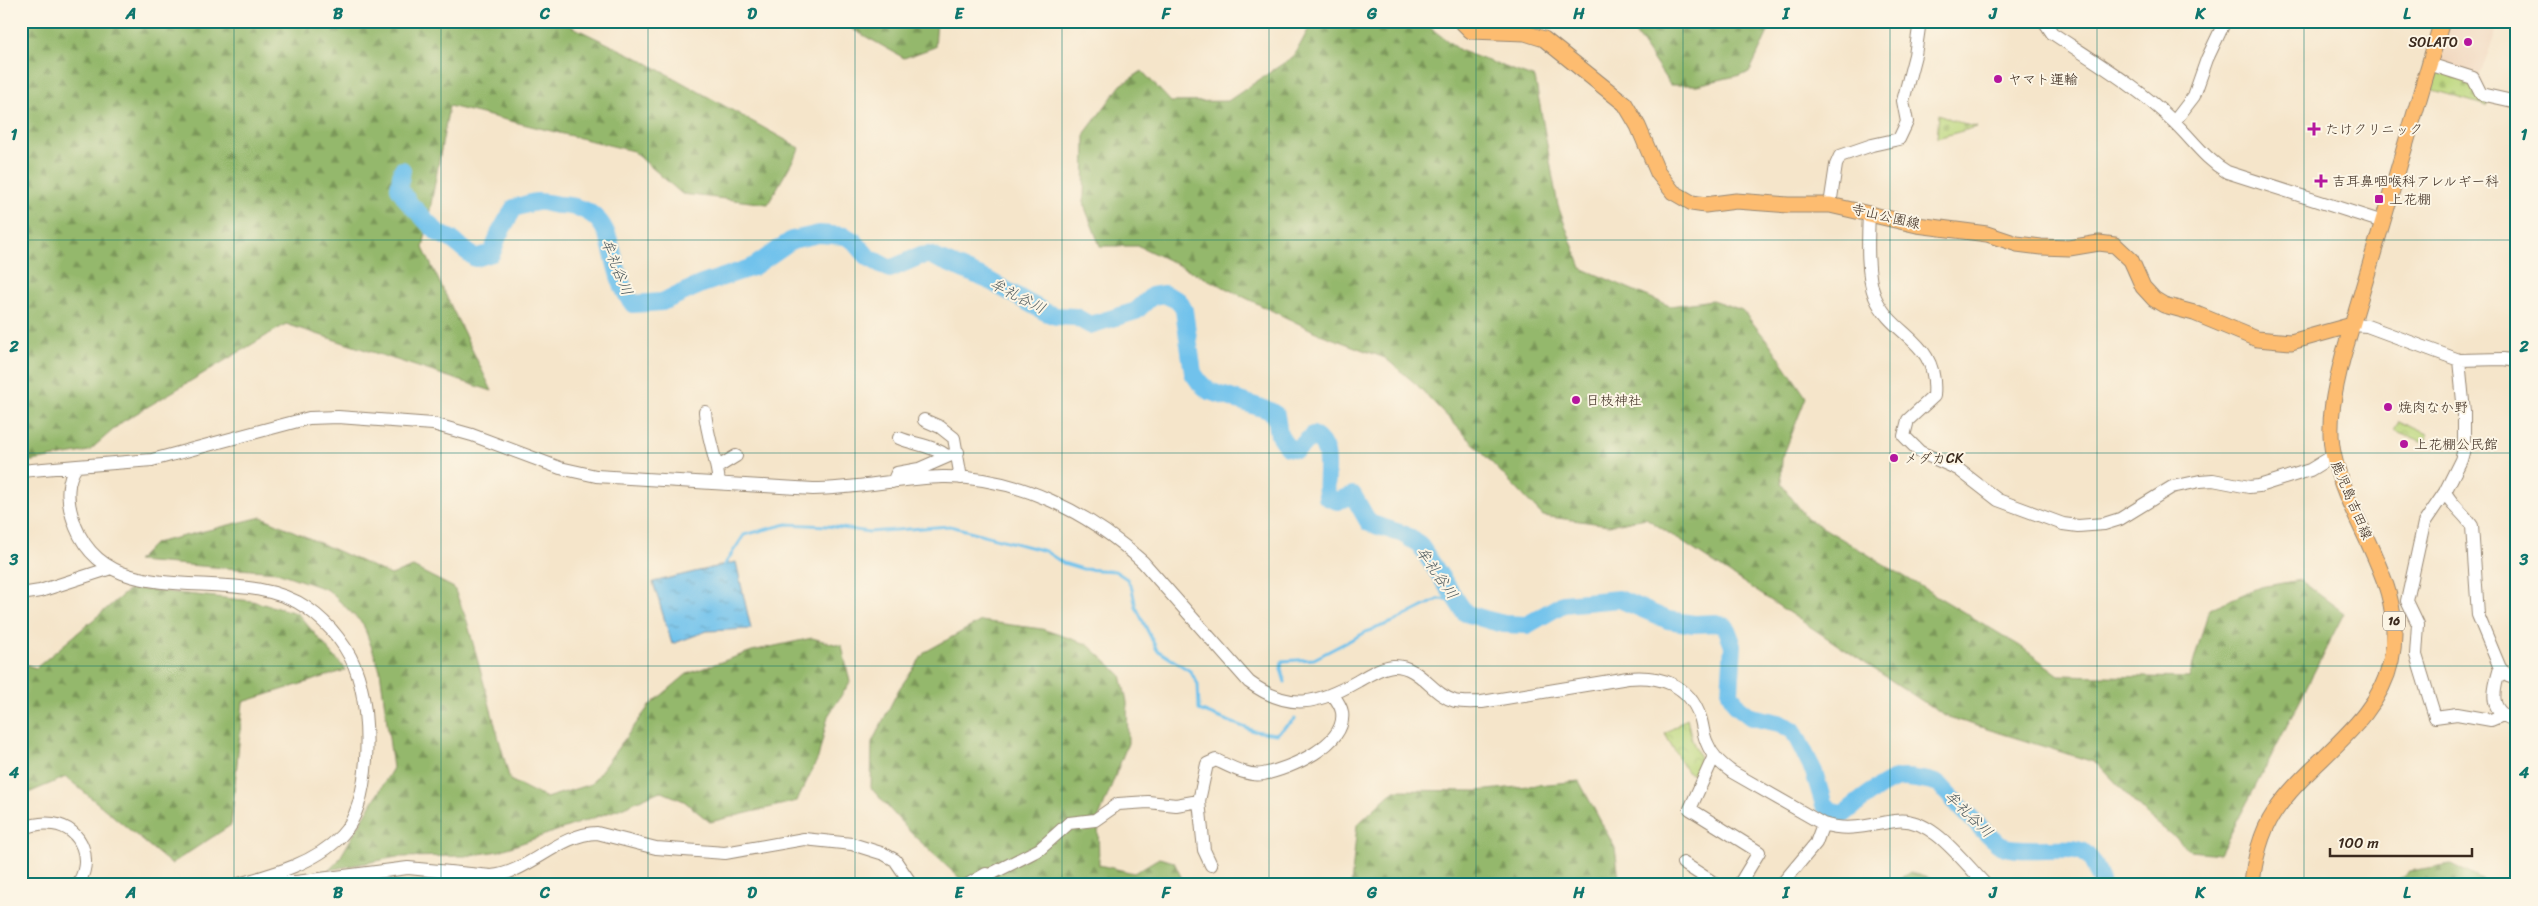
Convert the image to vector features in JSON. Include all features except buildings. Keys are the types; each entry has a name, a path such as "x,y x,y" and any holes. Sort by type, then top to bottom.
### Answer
{"main road":[{"name":"寺山公園線","path":"1461,21 1472,31 1526,33 1544,39 1625,104 1638,126 1658,174 1680,197 1705,205 1736,200 1788,205 1830,205 1917,225 1987,234 2017,244 2041,247 2069,248 2100,243 2115,245 2127,255 2143,287 2154,299 2164,305 2194,313 2257,339 2291,342 2352,325"},
{"name":"鹿児島吉田線","path":"2252,885 2258,852 2273,814 2296,784 2361,719 2381,688 2391,663 2395,630 2394,612 2386,579 2343,486 2333,456 2333,406 2341,361 2441,22"}],"street":[{"path":"1830,205 1836,165 1840,156 1872,145 1899,139 1907,122 1903,101 1915,55 1920,21"},
{"path":"2044,21 2052,33 2134,88 2174,122 2214,165 2226,172 2383,222"},
{"path":"2174,122 2194,96 2207,59 2225,21"},
{"path":"2429,64 2473,78 2481,94 2517,102"},
{"path":"1870,213 1870,263 1876,298 1928,358 1934,375 1934,396 1908,420 1904,436 1920,452 1958,469 1998,500 2062,524 2091,526 2120,518 2172,487 2213,480 2249,487 2259,486 2310,470 2333,456"},
{"path":"2352,325 2367,326 2459,360 2503,359 2517,361"},
{"path":"2459,360 2464,412 2464,449 2461,460 2445,492 2424,523 2407,601 2418,624 2416,655 2435,717 2457,714 2491,720 2503,715"},
{"path":"705,412 707,433 718,467 719,483"},
{"path":"21,471 152,460 309,418 338,417 433,424 472,435 560,468 596,476 814,489 843,489 892,482 961,478 1010,486 1055,503 1113,536 1143,562 1244,676 1264,692 1296,702 1322,699 1333,695 1378,670 1393,666 1407,668 1447,697 1467,702 1482,702 1646,676 1662,679 1685,693 1694,704 1707,744 1714,756 1732,772 1823,824 1842,829 1856,829 1897,820 1917,822 1930,829 1986,885"},
{"path":"924,420 940,427 954,438 952,454 961,478"},
{"path":"899,438 914,444 935,447 952,454"},
{"path":"892,482 898,473 919,469 952,454"},
{"path":"718,467 736,456"},
{"path":"77,466 71,473 68,493 74,526 90,552 111,568 126,576 139,579 171,583 234,585 273,593 294,600 305,606 328,626 342,642 358,675 364,711 364,782 359,806 352,822 342,836 311,858 235,885"},
{"path":"2445,492 2451,503 2466,516 2472,526 2478,615 2500,668 2508,676 2517,679"},
{"path":"21,594 40,591 111,568"},
{"path":"2500,668 2494,699 2496,707 2503,715 2517,721"},
{"path":"1211,865 1204,850 1199,801 1207,764 1216,760 1250,773 1263,774 1312,756 1327,745 1339,730 1342,712 1333,695"},
{"path":"1714,756 1690,809 1759,852 1739,885"},
{"path":"980,885 991,874 1040,849 1069,823 1095,820 1118,804 1148,802 1176,805 1199,801"},
{"path":"21,829 34,824 53,824 68,829 76,837 83,847 86,858 86,869 77,885"},
{"path":"1781,885 1816,843 1823,824"},
{"path":"252,880 296,882 408,868 491,876 504,875 563,843 588,833 598,832 656,848 725,854 804,839 852,844 884,854 895,860 912,885"},
{"path":"1683,863 1717,885"},
{"path":"967,885 984,874 991,874"}],"shaded area":[{"name":"SOLATO","path":"2450,21 2500,21 2479,77 2438,63"}],"green space":[{"path":"21,21 560,21 640,59 800,148 768,204 682,194 633,151 449,106 423,248 492,391 286,324 122,422 89,451 21,463"},
{"path":"838,21 937,21 935,47 904,58"},
{"path":"1313,21 1421,21 1461,51 1535,78 1558,206 1581,268 1670,306 1712,300 1742,310 1770,344 1806,397 1782,459 1781,484 1807,518 2020,646 2059,675 2189,678 2209,609 2260,587 2300,580 2344,613 2220,854 2191,851 2148,816 2097,763 1945,716 1646,518 1609,525 1543,516 1416,384 1385,358 1320,334 1139,246 1100,246 1084,205 1085,133 1121,85 1142,71 1171,102 1228,101 1294,56"},
{"path":"1627,21 1773,21 1749,73 1697,85 1670,85"},
{"path":"2437,68 2457,73 2489,99 2487,106 2430,89"},
{"path":"1939,114 1962,124 1977,127 1937,138"},
{"path":"2399,421 2427,434 2426,443 2394,430"},
{"path":"262,517 391,575 413,567 454,588 467,621 510,780 546,798 591,784 650,705 687,674 752,651 812,638 842,646 850,682 828,716 818,758 797,801 710,822 684,801 660,791 619,809 499,851 465,856 397,857 329,870 338,861 393,768 380,670 363,624 328,590 277,572 137,561 155,543"},
{"path":"131,588 252,601 297,613 346,670 243,702 231,825 171,864 66,777 21,796 21,663 36,668"},
{"path":"981,621 1042,629 1087,644 1121,675 1127,702 1128,743 1098,820 1099,865 1134,873 1159,858 1174,862 1185,885 967,885 911,833 871,788 872,742 899,689 925,652"},
{"path":"1687,718 1701,763 1698,776 1687,772 1665,734"},
{"path":"1579,781 1615,848 1620,885 1351,885 1357,825 1394,790 1477,791"},
{"path":"2451,864 2492,885 2391,885 2410,871"},
{"path":"1911,873 1949,884 1950,885 1883,885"}],"water":[{"path":"736,562 751,629 707,631 672,644 653,582"}],"waterway":[{"name":"牟礼谷川","path":"402,170 399,188 409,203 438,233 451,239 475,258 492,253 499,234 514,208 542,202 581,209 595,217 604,228 624,289 633,304 662,302 702,284 753,267 792,240 819,234 845,236 854,241 868,257 890,269 920,256 929,255 988,280 1045,312 1056,316 1076,317 1090,325 1136,311 1152,296 1164,294 1179,301 1184,310 1193,373 1200,383 1209,391 1268,410 1276,415 1279,435 1287,447 1298,449 1313,435 1320,441 1326,455 1327,497 1337,501 1353,495 1369,523 1403,534 1419,544 1465,613 1504,624 1527,625 1563,604 1619,599 1668,620 1694,624 1716,623 1726,627 1733,645 1730,693 1737,706 1751,717 1779,723 1793,730 1814,772 1824,805 1835,813 1844,814 1876,789 1896,779 1911,778 1939,784 1980,827 2002,846 2022,849 2068,849 2083,852 2093,862 2102,885"},
{"path":"723,567 744,535 787,524 828,526 869,532 950,526 1045,551 1063,563 1083,569 1115,571 1127,579 1132,589 1136,607 1157,650 1190,671 1198,684 1199,710 1254,731 1276,734 1295,719"},
{"path":"1285,682 1281,669 1282,661 1314,659 1368,631 1393,622 1439,599 1455,600"}],"place":[{"name":"SOLATO","path":"2468,42"},
{"name":"ヤマト運輸","path":"1998,79"},
{"name":"たけクリニック","path":"2314,129"},
{"name":"吉耳鼻咽喉科アレルギー科","path":"2321,181"},
{"name":"上花棚","path":"2379,199"},
{"name":"日枝神社","path":"1576,400"},
{"name":"焼肉なか野","path":"2388,407"},
{"name":"上花棚公民館","path":"2404,444"},
{"name":"メダカCK","path":"1894,458"}]}
